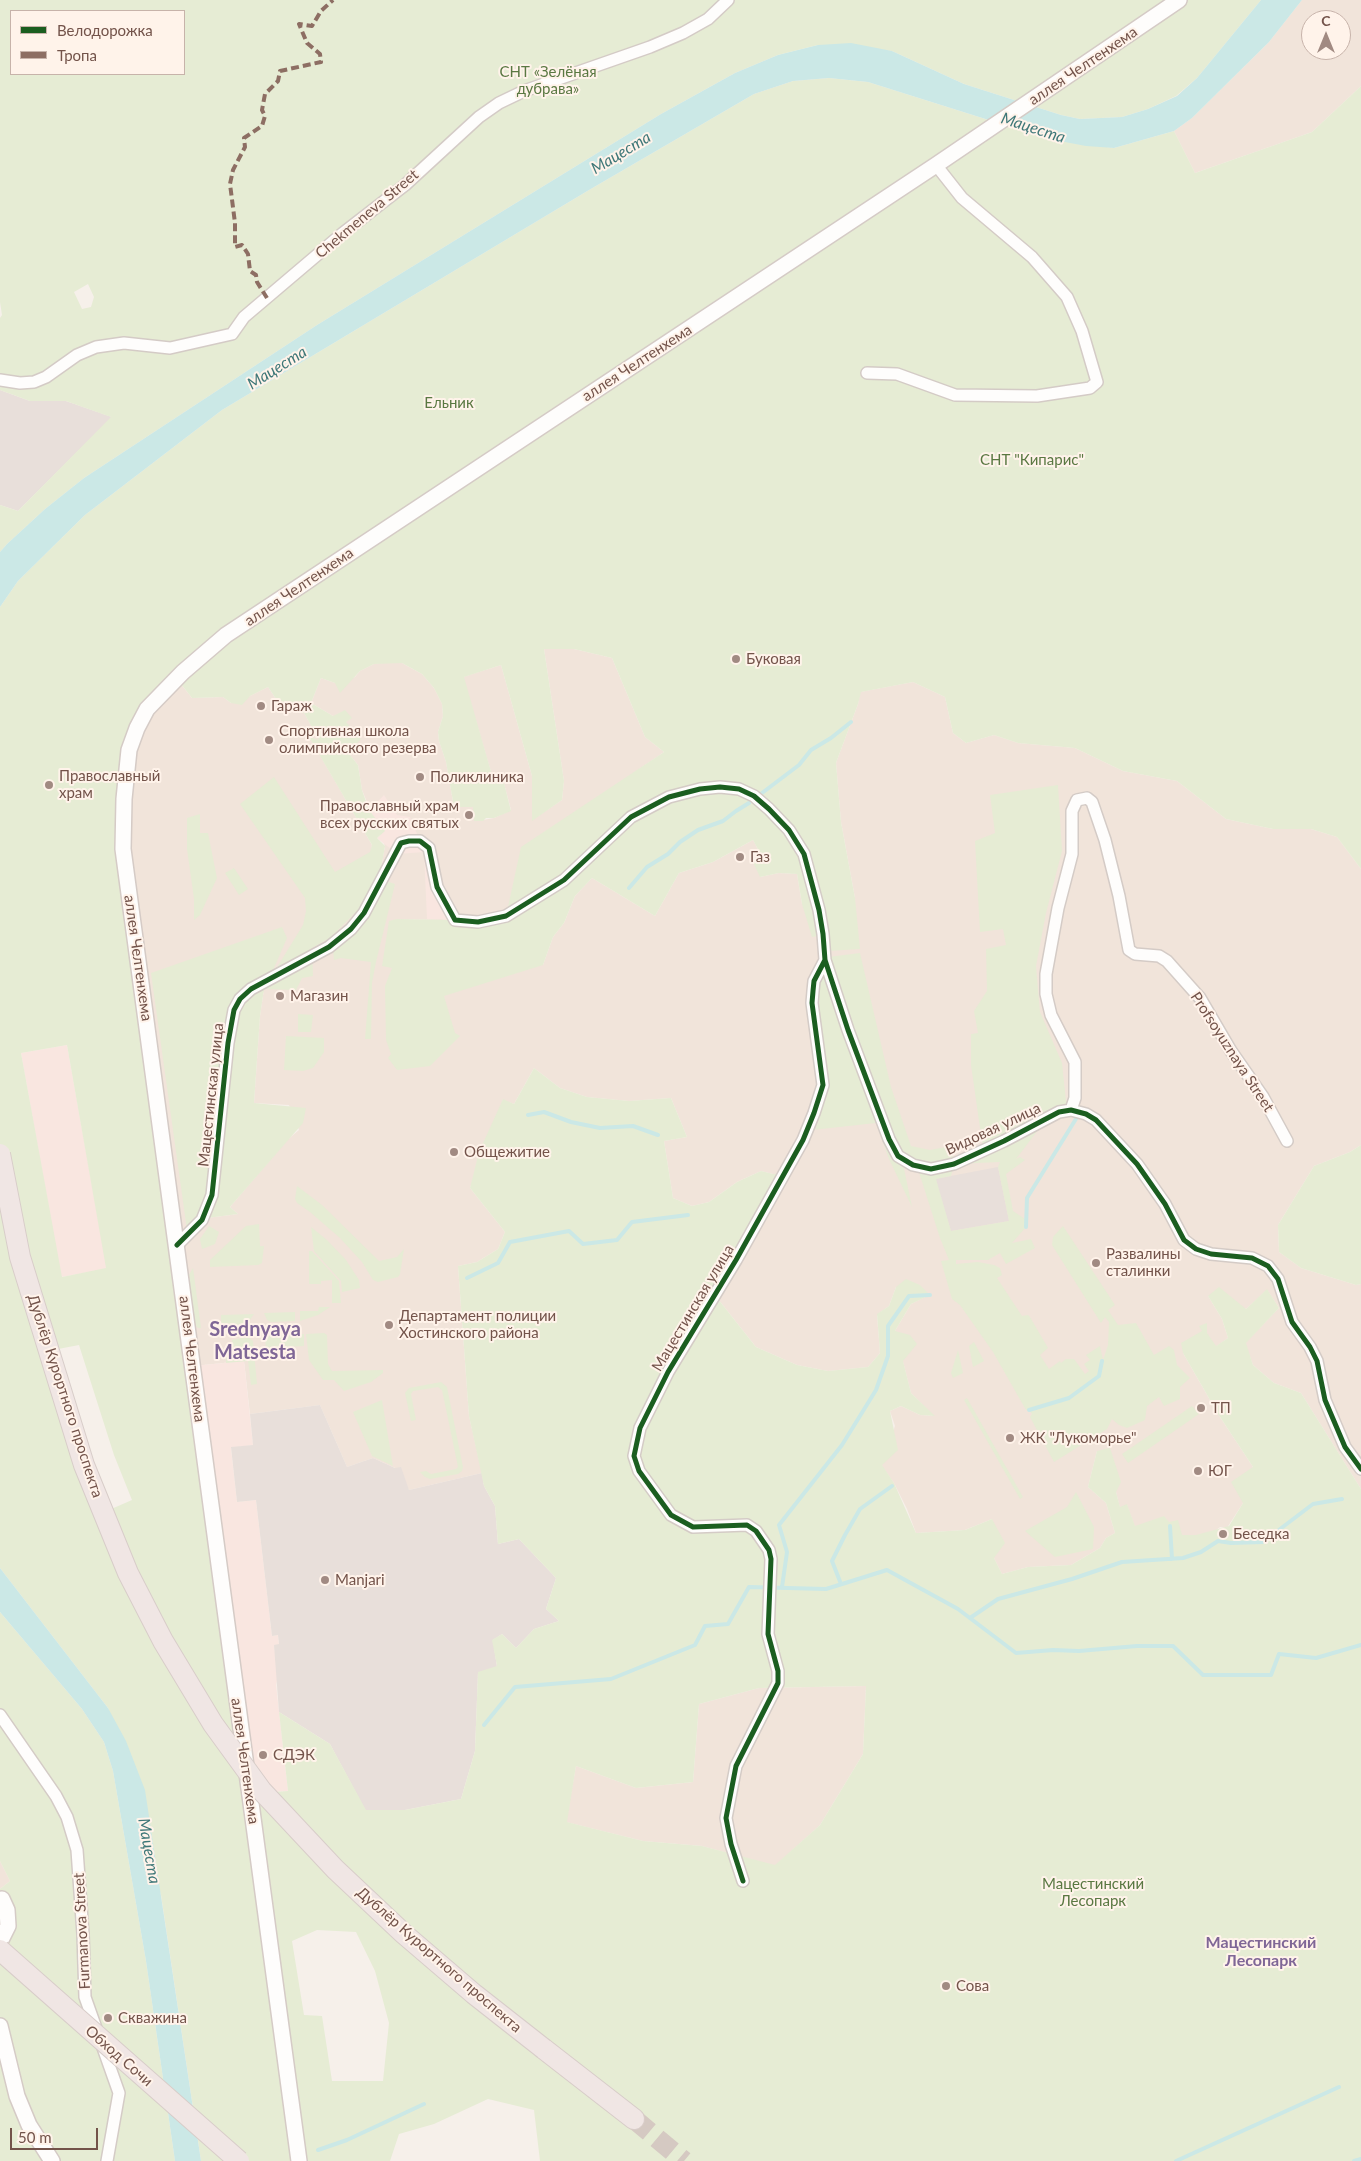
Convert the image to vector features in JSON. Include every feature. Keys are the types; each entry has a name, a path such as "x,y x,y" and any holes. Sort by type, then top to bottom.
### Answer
{"highway":[{"name":"Дублёр Курортного проспекта","path":"0,1154 20,1257 84,1465 128,1573 163,1642 213,1724 261,1790 335,1869 411,1940 474,1994 634,2119"},
{"name":"Обход Сочи","path":"0,1950 239,2161"}],"main road":[{"name":"аллея Челтенхема","path":"299,2161 218,1568 124,849 124,799 128,750 136,728 147,709 183,672 226,635 936,165 1179,0"},
{"path":"0,1901 2,1899 7,1910 8,1926 0,1942"},
{"path":"0,2026 17,2096 29,2125 52,2161"}],"street":[{"name":"Chekmeneva Street","path":"0,380 34,382 46,377 77,355 96,347 124,343 170,348 232,334 244,317 343,233 405,185 479,117 500,103 524,91 683,34 708,19 728,0"},
{"path":"867,373 897,374 955,395 1037,396 1090,388 1097,382 1082,331 1067,297 1032,257 962,198 936,165"},
{"name":"Мацестинская улица","path":"177,1245 202,1220 212,1195 228,1043 234,1010 240,999 251,989 329,947 351,929 364,913 401,843 420,841 429,848 437,887 455,920 478,922 506,916 564,880 631,817 670,797 692,791 720,787 739,789 754,796 788,830 804,854 819,910 825,960 889,1139 898,1156 913,1165"},
{"name":"Profsoyuznaya Street","path":"1072,1110 1075,1098 1075,1062 1050,1015 1046,994 1046,974 1058,908 1072,854 1072,811 1077,800 1087,798 1092,802 1105,840 1119,896 1129,950 1135,954 1159,956 1167,961 1200,998 1231,1051 1263,1097 1287,1141"},
{"name":"Мацестинская улица","path":"743,1881 731,1844 726,1818 736,1766 778,1683 778,1670 768,1634 772,1559 769,1550 756,1531 747,1525 718,1528 693,1527 671,1515 639,1471 634,1456 640,1428 668,1372 736,1260 803,1140 814,1113 823,1085 812,1003 814,981 825,960"},
{"path":"1072,1110 1086,1114 1096,1120 1138,1164 1165,1204 1184,1240 1196,1249 1211,1254 1252,1258 1268,1266 1278,1279 1292,1322 1310,1347 1317,1361 1325,1400 1345,1447 1361,1469"},
{"name":"Видовая улица","path":"913,1165 931,1169 954,1164 1004,1141 1059,1112 1072,1110"},
{"name":"Furmanova Street","path":"0,1715 56,1796 67,1817 77,1850 84,1934 85,1997 119,2093 107,2161"}],"shaded area":[{"path":"1302,0 1361,0 1361,86 1312,132 1195,173 1174,131 1192,118 1269,42"},
{"path":"0,390 30,401 66,401 112,417 18,511 0,505"},
{"path":"544,649 574,649 612,658 645,737 664,752 638,770 506,916 441,920 397,919 543,965 553,937 564,923 575,896 592,878 655,916 679,873 713,862 753,840 761,855 760,877 779,873 797,874 802,904 855,898 841,822 836,763 858,704 860,692 913,682 945,697 953,733 966,743 994,735 1018,743 1075,748 1123,771 1177,781 1226,819 1273,829 1311,829 1337,837 1361,869 1361,1145 1350,1152 1314,1166 1278,1225 1279,1252 1301,1268 1356,1285 1361,1284 1361,1489 1301,1393 1274,1383 1253,1365 1245,1343 1279,1308 1267,1290 1246,1309 1208,1296 1222,1319 1228,1338 1203,1356 1183,1353 1218,1414 1253,1467 1243,1503 1227,1528 1220,1527 1183,1558 1168,1522 1164,1517 1135,1527 1127,1505 1120,1508 1116,1492 1097,1451 1088,1487 1106,1503 1115,1533 1106,1538 1100,1548 1071,1565 1028,1567 1002,1574 994,1558 992,1519 965,1530 916,1533 894,1483 881,1465 895,1426 890,1411 901,1406 920,1415 934,1416 911,1393 895,1331 911,1304 929,1295 896,1287 889,1306 877,1315 880,1353 868,1367 828,1371 797,1365 756,1347 718,1299 773,1174 761,1171 737,1182 709,1202 692,1206 673,1198 664,1141 687,1137 671,1098 629,1101 587,1097 560,1088 534,1068 514,1104 503,1100 470,1188 505,1232 498,1249 477,1262 458,1266 469,1416 482,1473 409,1490 395,1468 373,1458 347,1467 320,1405 250,1414 244,1361 193,1366 123,849 129,750 176,678 192,698 223,697 231,703 268,687 278,702 284,703 294,711 304,713 320,741 310,738 372,845 371,852 381,868 385,846 362,790 358,765 341,744 336,729 351,718 333,716 311,703 321,678 335,683 355,677 360,671 374,664 383,663 402,663 422,674 434,688 442,704 443,716 438,732 439,741 446,762 454,807 473,807 483,820 494,818 511,810 503,780 494,782 463,677 501,665 532,776 532,820 562,800 564,781","holes":["282,927 264,992 264,989","264,992 260,1016 254,1103 289,1105 299,1130 287,1140 230,1207 238,1214 199,1219"]},
{"path":"384,795 397,815 410,817 420,841 429,848 437,887 455,920 427,919 424,852 397,854 377,838 384,831 369,810"},
{"path":"67,1045 107,1269 61,1277 21,1053"},
{"path":"998,1167 1009,1221 951,1231 935,1179"},
{"path":"244,1361 253,1445 231,1448 237,1502 256,1500 272,1636 278,1635 279,1645 274,1645 278,1677 276,1685 288,1791 249,1794 193,1366"},
{"path":"320,1405 347,1467 373,1458 395,1468 401,1467 409,1490 482,1473 484,1486 495,1506 498,1544 519,1539 556,1578 546,1609 559,1621 534,1629 516,1648 502,1634 493,1640 497,1667 478,1673 475,1751 461,1799 405,1810 365,1810 330,1744 279,1712 274,1645 279,1644 278,1635 272,1636 256,1500 237,1502 231,1447 253,1445 250,1414"},
{"path":"866,1686 863,1754 820,1825 775,1866 702,1846 643,1841 566,1822 576,1766 636,1788 693,1782 699,1704 759,1688"},
{"path":"0,1861 10,1881 0,1889"}],"green space":[{"name":"СНТ «Зелёная дубрава»","path":"0,0 1261,0 1197,78 1176,96 1148,109 1122,117 1080,119 1061,115 964,84 892,51 818,45 778,55 735,73 661,114 317,325 84,478 45,509 0,552 0,505 18,511 111,417 66,401 30,401 0,390 0,318 2,315 0,302","holes":["88,284 94,297 91,307 82,309 74,292"]},
{"path":"829,78 868,82 1049,139 1114,148 1174,131 1195,173 1312,132 1361,86 1361,869 1337,837 1311,829 1273,829 1226,819 1177,781 1123,771 1075,748 1018,743 994,735 966,743 953,733 945,697 913,682 861,692 836,763 841,822 855,898 860,949 829,951 823,935 812,937 802,904 797,874 779,873 760,877 752,860 761,855 753,840 713,862 679,873 655,916 592,878 575,896 564,923 553,937 543,965 444,996 455,1033 460,1036 430,1066 397,1070 388,1058 391,1054 386,1040 385,986 392,968 382,966 389,921 397,919 455,920 506,916 521,847 664,752 645,737 612,658 574,649 544,649 564,781 562,800 532,821 532,776 501,665 464,677 494,782 503,779 511,811 494,818 486,818 483,821 474,821 473,807 454,807 446,762 439,741 438,732 443,716 442,704 434,688 422,674 402,663 374,664 360,671 340,693 335,683 321,678 311,703 333,716 345,710 352,718 346,722 361,739 352,748 342,745 358,765 362,790 369,810 385,831 377,838 385,846 381,869 358,910 330,938 312,948 313,976 302,978 296,990 264,989 260,1016 254,1103 306,1108 303,1123 230,1207 238,1214 199,1219 187,1230 151,973 282,927 287,938 268,982 303,925 306,911 305,898 240,804 274,777 335,872 370,852 372,845 309,737 319,740 304,713 294,711 284,703 278,702 268,687 250,696 242,705 231,703 223,697 192,698 177,679 147,709 123,799 249,1794 288,1791 279,1712 330,1744 366,1810 405,1810 461,1799 475,1751 478,1672 497,1666 492,1640 502,1634 516,1648 534,1629 559,1621 546,1609 556,1578 519,1539 498,1544 495,1506 484,1486 469,1416 458,1266 477,1262 498,1249 505,1232 470,1188 479,1152 503,1099 514,1104 534,1068 560,1088 587,1097 629,1101 671,1098 687,1137 664,1141 673,1198 692,1206 709,1202 737,1182 761,1171 773,1174 789,1173 718,1299 756,1347 797,1365 828,1371 868,1367 880,1353 877,1314 889,1306 896,1287 906,1279 920,1285 930,1295 911,1304 895,1331 910,1335 917,1344 903,1361 911,1393 935,1416 920,1415 901,1406 890,1411 898,1450 882,1465 894,1483 916,1533 965,1530 992,1519 1005,1543 994,1558 1002,1574 1028,1567 1071,1565 1100,1548 1106,1538 1115,1533 1106,1503 1088,1487 1097,1451 1110,1448 1121,1482 1116,1492 1120,1507 1127,1504 1135,1526 1164,1516 1169,1522 1178,1520 1182,1535 1196,1535 1229,1526 1243,1503 1231,1482 1253,1467 1218,1414 1183,1353 1181,1343 1202,1331 1199,1326 1207,1323 1207,1333 1216,1346 1228,1338 1222,1319 1208,1296 1219,1287 1246,1309 1267,1289 1279,1308 1246,1343 1253,1365 1274,1383 1301,1393 1361,1489 1361,2161 540,2161 534,2110 488,2099 434,2124 399,2134 390,2161 201,2161 161,1895 108,1708 0,1568 0,607 18,581 85,515 222,410 589,190 754,94 793,81","holes":["67,1045 106,1268 62,1277 21,1053","79,1345 114,1455 132,1500 109,1510 53,1350","866,1686 863,1754 820,1825 775,1865 702,1846 643,1841 567,1822 576,1766 636,1788 693,1782 699,1704 759,1688","317,1930 356,1932 375,1971 389,2023 383,2081 332,2081 322,2016 304,2015 292,1941"]},
{"path":"1058,785 1062,851 1046,913 1036,966 1040,1012 1062,1063 1067,1111 1048,1117 1016,1159 1020,1157 1025,1160 1006,1174 1013,1211 1025,1219 1026,1227 1012,1243 1031,1239 1035,1248 1006,1264 1000,1253 988,1260 956,1260 956,1264 978,1262 1000,1268 1002,1275 997,1278 1022,1316 1028,1315 1030,1317 1048,1348 1040,1355 1049,1369 1060,1361 1061,1363 1066,1359 1074,1359 1085,1374 1089,1371 1084,1364 1090,1360 1086,1355 1100,1346 1103,1360 1108,1345 1109,1322 1105,1317 1101,1323 1052,1245 1053,1237 1063,1226 1115,1305 1108,1310 1118,1325 1136,1323 1154,1355 1169,1346 1174,1350 1177,1365 1190,1378 1180,1387 1180,1399 1164,1406 1159,1397 1147,1406 1145,1420 1127,1428 1119,1425 1112,1419 1107,1429 1054,1462 1030,1417 1032,1414 1029,1410 1026,1410 993,1352 960,1305 952,1299 941,1261 949,1260 917,1166 902,1159 912,1207 889,1159 876,1123 812,1130 829,1080 812,1003 828,957 860,953 891,1087 911,1146 930,1150 951,1146 954,1164 988,1148 982,1142 971,1065 971,1034 978,1033 974,1011 987,991 986,949 1006,945 1003,929 980,932 975,841 995,833 990,795","holes":["852,1042 881,1122 876,1122","1000,1162 998,1167 1009,1221 951,1231 936,1179 951,1176 954,1164"]},
{"path":"200,814 200,833 208,833 217,878 200,915 194,920 194,899 187,849 187,818"},
{"path":"234,868 248,889 239,895 225,873"},
{"path":"386,881 395,884 372,983 371,1039 365,1039 371,962 341,958 334,960 333,949"},
{"path":"298,1014 313,1015 311,1032 298,1032"},
{"path":"286,1036 324,1038 324,1052 313,1068 303,1071 284,1070"},
{"path":"1361,1145 1361,1284 1356,1285 1301,1268 1279,1252 1278,1225 1314,1166 1350,1152"},
{"path":"297,1186 322,1205 379,1261 397,1257 404,1249 398,1277 378,1282 373,1280 362,1262 340,1238 297,1203 295,1199"},
{"path":"259,1224 260,1246 264,1246 262,1263 258,1265 210,1267 210,1260 246,1226"},
{"path":"209,1226 219,1232 215,1244 202,1249 200,1239"},
{"path":"311,1227 327,1240 346,1260 359,1280 360,1288 342,1292 341,1281 314,1251"},
{"path":"309,1251 312,1251 339,1281 341,1303 332,1303 332,1280 321,1281 321,1284 309,1284"},
{"path":"193,1268 201,1328 195,1325 189,1275"},
{"path":"319,1307 330,1307 318,1315 300,1321 300,1311 318,1311"},
{"path":"295,1312 295,1321 271,1322 267,1320 264,1313"},
{"path":"254,1314 247,1324 221,1326 221,1315"},
{"path":"324,1333 327,1335 328,1364 332,1371 383,1370 383,1373 371,1382 344,1391 334,1380 323,1380 309,1360 306,1334"},
{"path":"304,1334 304,1346 266,1348 265,1339 270,1335"},
{"path":"248,1337 253,1341 257,1384 251,1385 248,1361 226,1363 226,1355 233,1354 232,1340"},
{"path":"974,1342 984,1361 973,1367 969,1346"},
{"path":"958,1350 963,1373 953,1378 951,1373"},
{"path":"441,1382 447,1387 463,1467 462,1471 458,1474 430,1479 420,1472 426,1471 431,1474 458,1467 442,1390 438,1387 413,1391 411,1394 416,1420 411,1421 405,1393 409,1388"},
{"path":"967,1398 1023,1497 1020,1499 964,1400"},
{"path":"382,1400 393,1466 372,1456 353,1412"},
{"path":"1192,1406 1199,1414 1128,1463 1122,1454"},
{"path":"1076,1492 1094,1527 1093,1549 1055,1557 1025,1531 1067,1507"},
{"path":"0,1612 82,1709 104,1742 113,1771 146,1961 175,2161 0,2161 0,1889 10,1881 0,1861"}],"water":[{"name":"Мацеста","path":"1261,0 1302,0 1269,42 1192,118 1174,131 1114,148 1086,146 1049,139 868,82 829,78 793,81 754,94 589,190 222,410 85,515 18,581 0,607 0,552 45,509 84,478 317,325 661,114 735,73 778,55 818,45 851,43 892,51 964,84 1061,115 1080,119 1122,117 1148,109 1177,96 1197,78"},
{"name":"Мацеста","path":"0,1568 108,1708 126,1741 145,1790 201,2161 175,2161 146,1961 113,1771 104,1742 82,1709 0,1612"}],"waterway":[{"path":"762,793 799,765 811,750 831,738 851,722"},
{"path":"629,888 647,867 668,854 680,842 698,830 723,821 749,803"},
{"path":"528,1115 544,1112 571,1122 600,1128 633,1126 658,1135"},
{"path":"1026,1227 1027,1198 1079,1114"},
{"path":"467,1278 498,1263 510,1242 569,1231 583,1244 617,1240 632,1222 688,1215"},
{"path":"782,1587 787,1552 779,1525 842,1445 876,1390 888,1356 888,1326 909,1296 930,1295"},
{"path":"1029,1410 1069,1398 1099,1376 1102,1361"},
{"path":"841,1584 832,1561 845,1535 860,1509 892,1486"},
{"path":"970,1618 998,1599 1072,1579 1122,1562 1183,1558 1201,1552 1218,1541 1231,1543 1263,1542 1313,1504 1342,1499"},
{"path":"1170,1526 1172,1559"},
{"path":"484,1725 515,1687 611,1679 695,1645 705,1626 728,1624 749,1587 826,1589 887,1570 958,1609 1016,1653 1053,1650 1079,1651 1137,1646 1173,1646 1203,1675 1271,1675 1279,1654 1316,1658 1361,1645"},
{"path":"1176,2161 1339,2087"},
{"path":"318,2150 347,2140 424,2104"},
{"path":"1354,2161 1361,2159"}],"tunnel":[{"path":"634,2119 684,2161"}],"marked path":[{"path":"267,298 257,282 256,275 250,271 248,254 242,245 235,247 235,223 230,184 233,170 245,147 244,138 262,126 265,116 262,110 265,94 278,81 280,71 321,62 320,54 307,43 299,24 312,26 321,11 333,0"}],"cycle path":[{"path":"177,1245 202,1220 212,1195 228,1043 234,1010 240,999 251,989 329,947 351,929 364,913 401,843 420,841 429,848 437,887 455,920 478,922 506,916 564,880 631,817 669,797 700,789 720,787 739,789 754,796 769,809 789,830 804,854 819,910 825,960 848,1030 889,1139 898,1156 913,1165 931,1169 954,1164 1004,1141 1059,1112 1071,1110 1086,1114 1096,1120 1137,1164 1165,1204 1184,1240 1196,1249 1211,1254 1252,1258 1268,1266 1278,1279 1292,1322 1310,1347 1317,1361 1325,1400 1345,1447 1361,1469"},
{"path":"743,1881 731,1844 726,1818 736,1766 778,1683 778,1671 768,1634 771,1559 769,1550 756,1531 747,1525 693,1527 671,1515 639,1471 634,1456 640,1428 668,1372 736,1260 803,1140 814,1113 823,1085 812,1003 814,981 825,960"}],"place":[{"name":"Буковая","path":"736,659"},
{"name":"Гараж","path":"261,706"},
{"name":"Спортивная школа олимпийского резерва","path":"269,740"},
{"name":"Поликлиника","path":"420,777"},
{"name":"Православный храм","path":"49,785"},
{"name":"Православный храм всех русских святых","path":"469,815"},
{"name":"Газ","path":"740,857"},
{"name":"Магазин","path":"280,996"},
{"name":"Общежитие","path":"454,1152"},
{"name":"Развалины сталинки","path":"1096,1263"},
{"name":"Департамент полиции Хостинского района","path":"389,1325"},
{"name":"ТП","path":"1201,1408"},
{"name":"ЖК \"Лукоморье\"","path":"1010,1438"},
{"name":"ЮГ","path":"1198,1471"},
{"name":"Беседка","path":"1223,1534"},
{"name":"Manjari","path":"325,1580"},
{"name":"СДЭК","path":"263,1755"},
{"name":"Сова","path":"946,1986"},
{"name":"Скважина","path":"108,2018"}],"district":[{"name":"Srednyaya Matsesta","path":"255,1342"},
{"name":"Мацестинский Лесопарк","path":"1261,1952"}],"park label":[{"name":"Ельник","path":"449,403"},
{"name":"СНТ \"Кипарис\"","path":"1032,460"}]}
